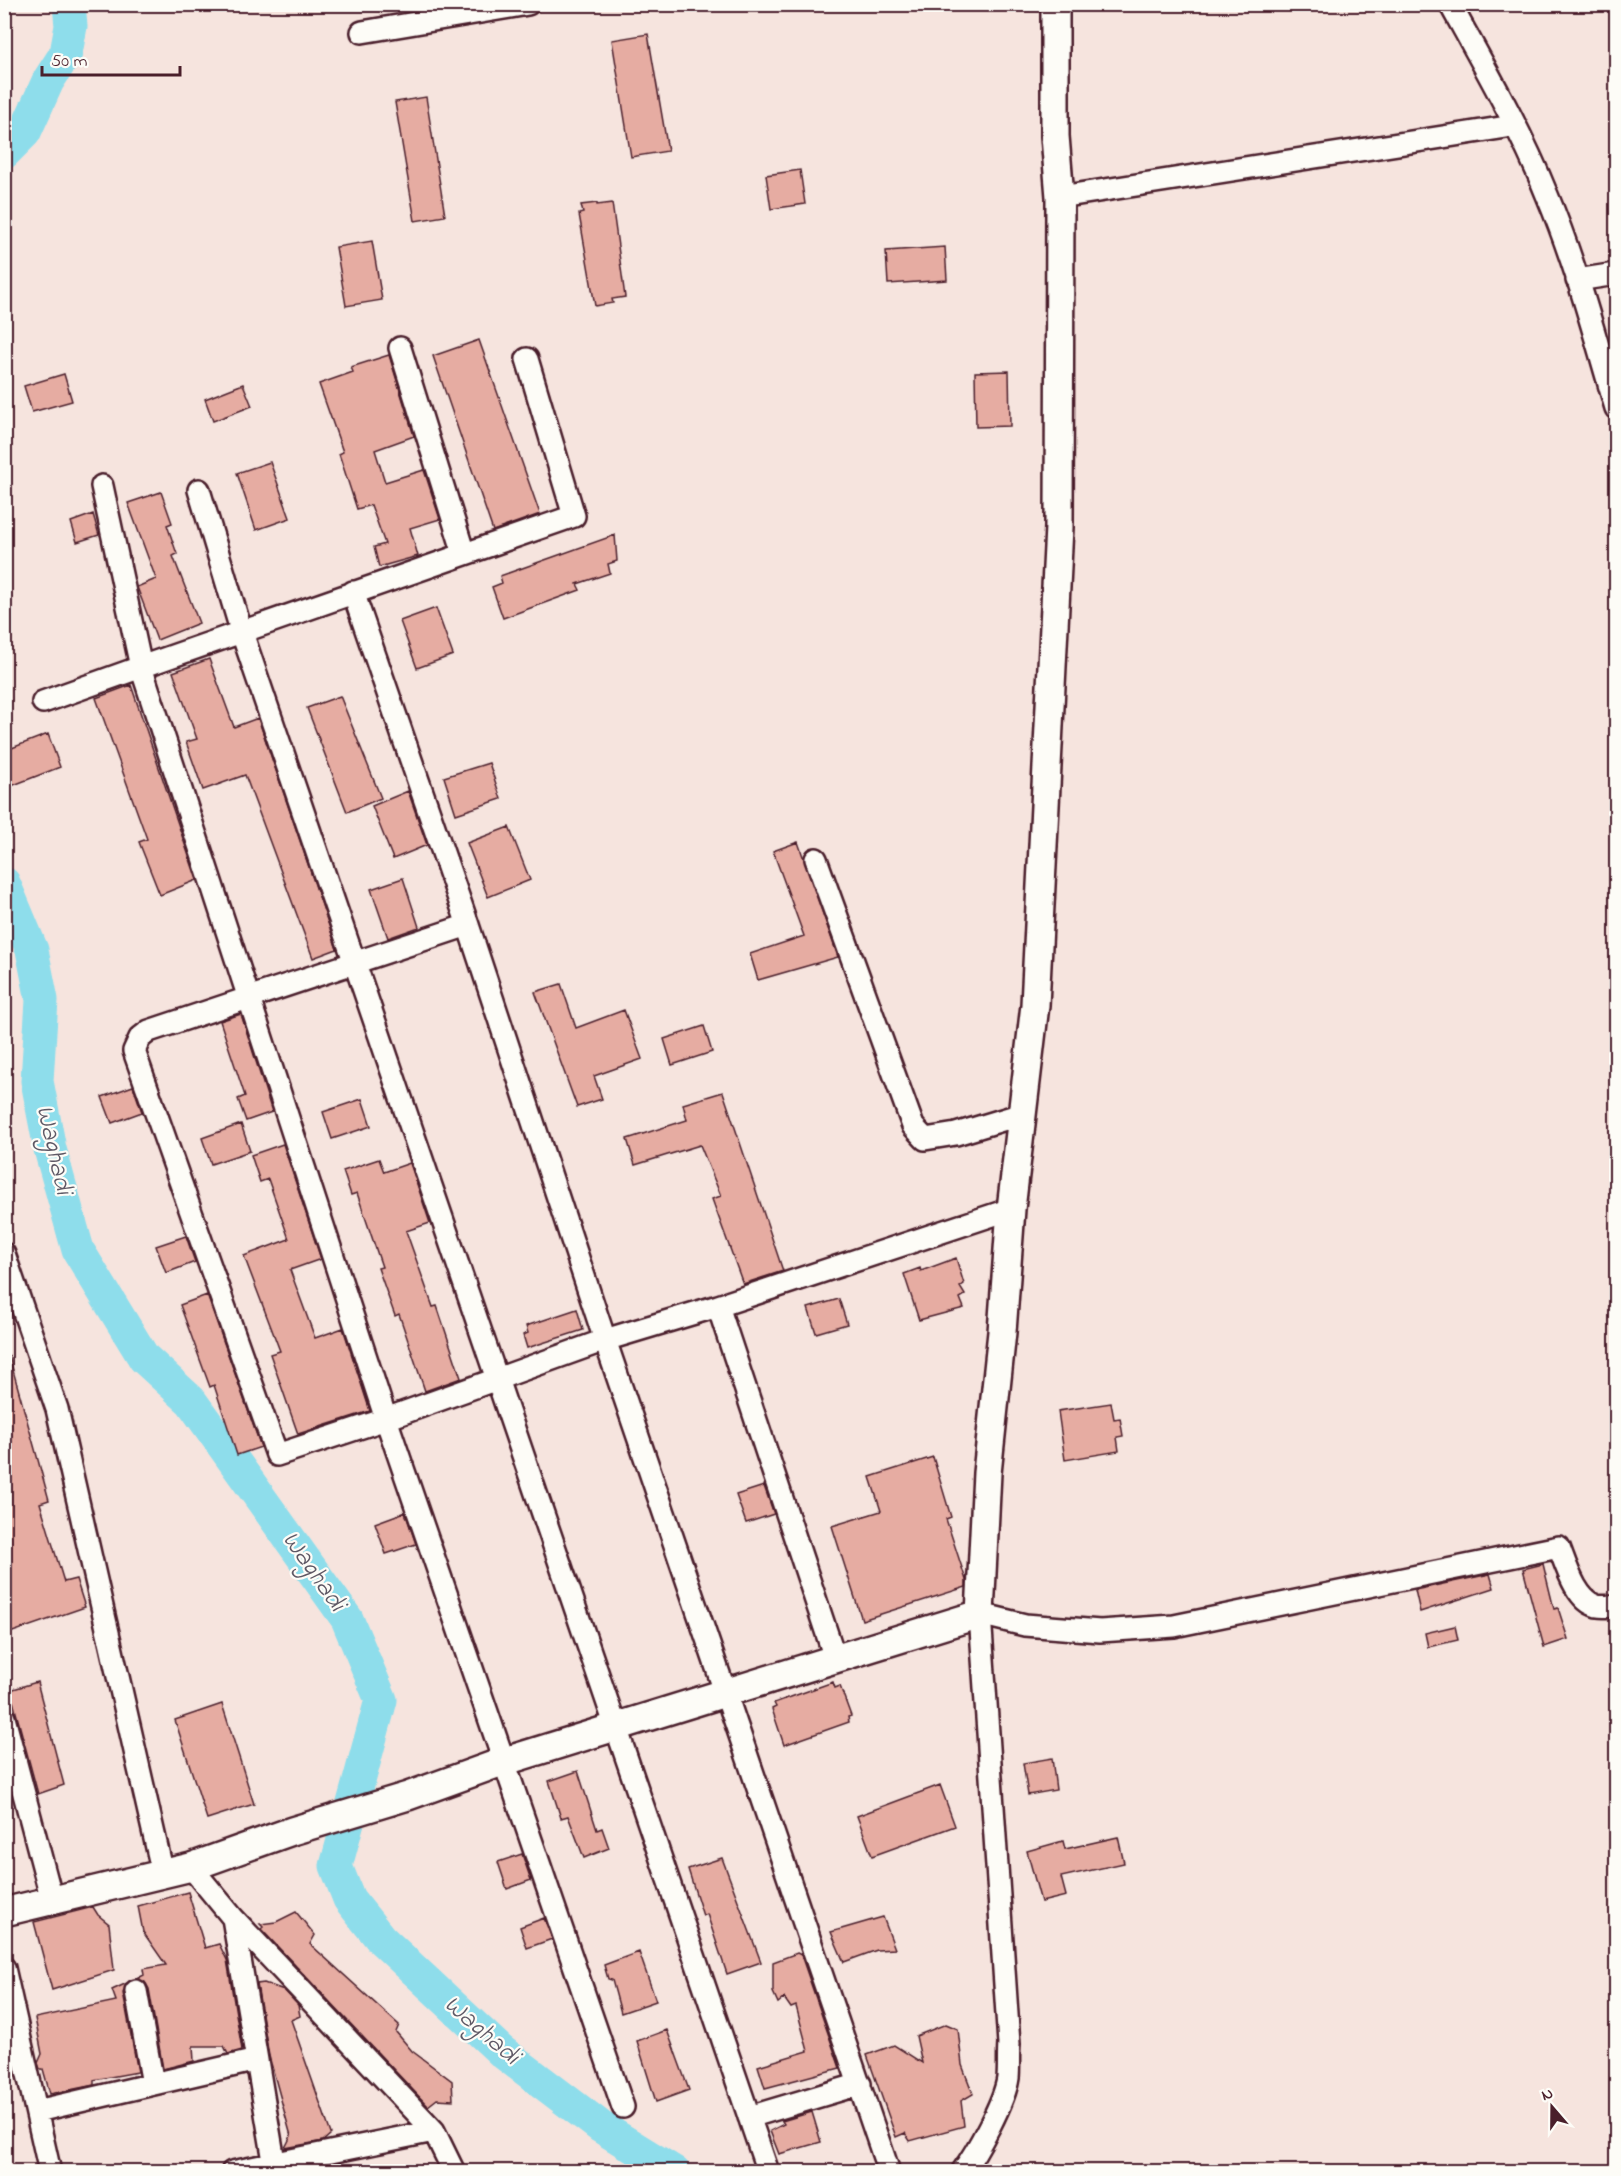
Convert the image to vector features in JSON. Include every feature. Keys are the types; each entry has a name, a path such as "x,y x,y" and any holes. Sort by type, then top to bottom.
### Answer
{"street":[{"path":"362,32 528,4"},
{"path":"962,2172 993,2116 1008,2080 1009,2044 980,1614 987,1473 1002,1332 1011,1209 1035,1005 1059,528 1060,197 1055,136 1055,4"},
{"path":"1450,4 1547,195 1577,280 1617,408"},
{"path":"1060,197 1513,126"},
{"path":"1577,280 1617,274"},
{"path":"400,348 464,554"},
{"path":"43,702 241,630 574,516 527,359"},
{"path":"102,486 141,667 386,1419 502,1762 623,2107"},
{"path":"199,490 241,630 356,962 495,1381 616,1726 768,2172"},
{"path":"353,592 468,925 605,1340 890,2172"},
{"path":"816,859 914,1126 925,1139 956,1134 1023,1113"},
{"path":"468,925 149,1031 140,1038 134,1051 277,1455 495,1381 605,1340 718,1306 1011,1209"},
{"path":"4,1254 57,1409 163,1874"},
{"path":"718,1306 835,1658"},
{"path":"4,1912 191,1867 292,1831 408,1797 502,1762 980,1614 1025,1625 1100,1631 1174,1626 1559,1547 1568,1572 1583,1595 1596,1606 1617,1606"},
{"path":"4,1718 52,1900"},
{"path":"191,1867 233,1918 434,2131 451,2169"},
{"path":"233,1918 274,2161"},
{"path":"4,1968 50,2172"},
{"path":"136,1991 153,2084"},
{"path":"37,2111 257,2060"},
{"path":"749,2116 860,2084"},
{"path":"232,2172 274,2161 434,2131"}],"building":[{"path":"648,34 668,151 631,157 612,40"},
{"path":"426,97 445,216 415,221 395,102"},
{"path":"800,170 805,204 771,209 766,175"},
{"path":"597,203 597,205 612,203 625,297 612,299 613,303 595,306 579,214 583,213 581,205"},
{"path":"372,241 382,300 346,306 336,247"},
{"path":"945,247 947,280 888,284 886,251"},
{"path":"479,340 540,514 493,531 433,356"},
{"path":"389,355 414,436 375,450 385,482 424,470 440,519 410,528 418,556 379,567 374,547 385,544 371,505 357,509 339,454 343,452 319,384 353,372 351,367"},
{"path":"1009,371 1010,426 976,427 975,372"},
{"path":"64,374 72,401 32,412 24,386"},
{"path":"243,384 252,406 213,421 205,399"},
{"path":"270,462 290,518 256,530 237,473"},
{"path":"161,492 172,523 167,525 177,554 173,556 199,623 157,640 137,587 156,579 128,503"},
{"path":"93,514 99,535 77,542 71,522"},
{"path":"615,535 617,561 608,564 610,573 577,584 580,590 503,618 492,587 502,583 500,576"},
{"path":"436,608 453,655 417,668 400,621"},
{"path":"209,659 234,727 258,718 337,949 313,958 245,775 203,790 186,742 197,739 173,672"},
{"path":"131,685 197,880 160,895 139,842 147,839 96,698"},
{"path":"340,696 381,798 347,812 307,708"},
{"path":"48,734 60,767 11,786 4,768 4,751"},
{"path":"489,763 501,799 456,814 444,777"},
{"path":"408,791 427,845 393,859 372,806"},
{"path":"509,827 530,880 488,897 467,843"},
{"path":"798,842 838,957 758,980 750,954 804,936 773,851"},
{"path":"403,878 419,927 388,938 371,889"},
{"path":"561,984 576,1028 624,1010 642,1059 594,1076 602,1099 577,1107 535,992"},
{"path":"241,1014 272,1112 246,1121 238,1099 245,1096 220,1021"},
{"path":"704,1026 712,1052 672,1065 664,1039"},
{"path":"133,1086 142,1112 112,1123 102,1097"},
{"path":"723,1092 783,1271 743,1284 712,1199 721,1196 700,1145 635,1165 627,1139 687,1120 683,1104"},
{"path":"362,1099 371,1126 332,1139 323,1112"},
{"path":"241,1124 250,1151 211,1164 202,1138"},
{"path":"283,1144 321,1259 290,1270 315,1338 343,1328 370,1411 298,1434 270,1354 280,1351 244,1256 289,1239 268,1179 260,1182 251,1155"},
{"path":"379,1159 384,1172 410,1163 430,1223 406,1231 433,1307 437,1306 461,1378 425,1391 399,1314 395,1316 378,1268 382,1267 357,1193 351,1195 343,1171"},
{"path":"186,1236 195,1262 166,1273 156,1246"},
{"path":"956,1258 964,1284 960,1287 965,1295 960,1298 964,1308 919,1320 904,1274 920,1268 921,1271"},
{"path":"207,1295 261,1447 237,1455 214,1385 210,1387 180,1305"},
{"path":"839,1299 847,1324 816,1333 808,1308"},
{"path":"577,1309 583,1330 527,1348 523,1335 528,1333 526,1326"},
{"path":"4,1356 9,1356 49,1500 40,1503 64,1582 76,1579 85,1607 4,1635"},
{"path":"1111,1403 1114,1419 1120,1418 1123,1436 1117,1437 1119,1451 1065,1460 1058,1411"},
{"path":"933,1457 951,1517 946,1519 966,1580 966,1587 862,1620 832,1526 881,1511 870,1477"},
{"path":"764,1486 774,1514 746,1523 736,1495"},
{"path":"405,1512 416,1544 386,1554 375,1523"},
{"path":"1543,1564 1554,1609 1558,1608 1568,1639 1544,1647 1523,1569"},
{"path":"1490,1574 1494,1588 1420,1612 1415,1590"},
{"path":"1455,1626 1458,1640 1428,1647 1425,1633"},
{"path":"37,1682 64,1785 38,1794 10,1690"},
{"path":"833,1682 835,1688 840,1686 851,1716 848,1717 849,1722 784,1745 772,1709 776,1707 774,1703"},
{"path":"222,1704 254,1804 207,1819 175,1720"},
{"path":"1052,1758 1056,1790 1028,1795 1023,1763"},
{"path":"578,1771 597,1830 602,1828 609,1848 584,1858 568,1816 561,1818 549,1781"},
{"path":"940,1785 955,1826 872,1856 857,1816"},
{"path":"1118,1837 1124,1863 1061,1877 1066,1896 1041,1902 1027,1851 1063,1841 1065,1849"},
{"path":"522,1854 531,1880 507,1889 498,1862"},
{"path":"722,1858 761,1962 727,1974 707,1914 703,1916 688,1869"},
{"path":"188,1892 205,1948 219,1944 227,1960 242,2050 228,2054 224,2046 193,2046 194,2061 163,2069 149,1989 145,1982 136,1979 144,1975 143,1969 166,1965 143,1932 138,1906"},
{"path":"93,1907 98,1915 109,1924 114,1970 52,1990 34,1922"},
{"path":"296,1912 315,1935 310,1944 399,2025 396,2032 412,2051 452,2081 453,2100 437,2099 428,2106 261,1929 263,1927 260,1924 276,1922"},
{"path":"883,1917 895,1949 877,1950 844,1962 831,1932"},
{"path":"544,1918 552,1939 527,1948 520,1927"},
{"path":"639,1952 656,2001 621,2013 612,1980 608,1979 604,1965"},
{"path":"797,1953 801,1955 840,2068 765,2088 758,2066 808,2051 796,2006 791,2008 784,1998 778,2003 773,1992 773,1962"},
{"path":"127,1983 123,1993 138,2072 94,2080 94,2085 50,2094 43,2069 40,2069 38,2063 42,2054 35,2018 116,2001 112,1990"},
{"path":"264,1983 284,1990 298,2005 300,2016 291,2020 331,2134 323,2141 285,2148 291,2136 269,2056 257,1984"},
{"path":"946,2024 958,2029 962,2065 973,2094 961,2101 964,2126 910,2141 905,2133 896,2137 867,2055 894,2045 922,2063 916,2036"},
{"path":"667,2030 689,2090 656,2102 637,2041"},
{"path":"812,2112 821,2142 779,2154 770,2131 784,2124 782,2121"}],"waterway":[{"name":"Waghadi","path":"4,153 25,132 48,81 66,53 71,26 69,4"},
{"name":"Waghadi","path":"4,883 32,950 42,1000 37,1081 50,1149 78,1250 144,1358 191,1401 347,1619 381,1700 336,1866 349,1899 381,1939 501,2051 601,2127 674,2172"}]}
